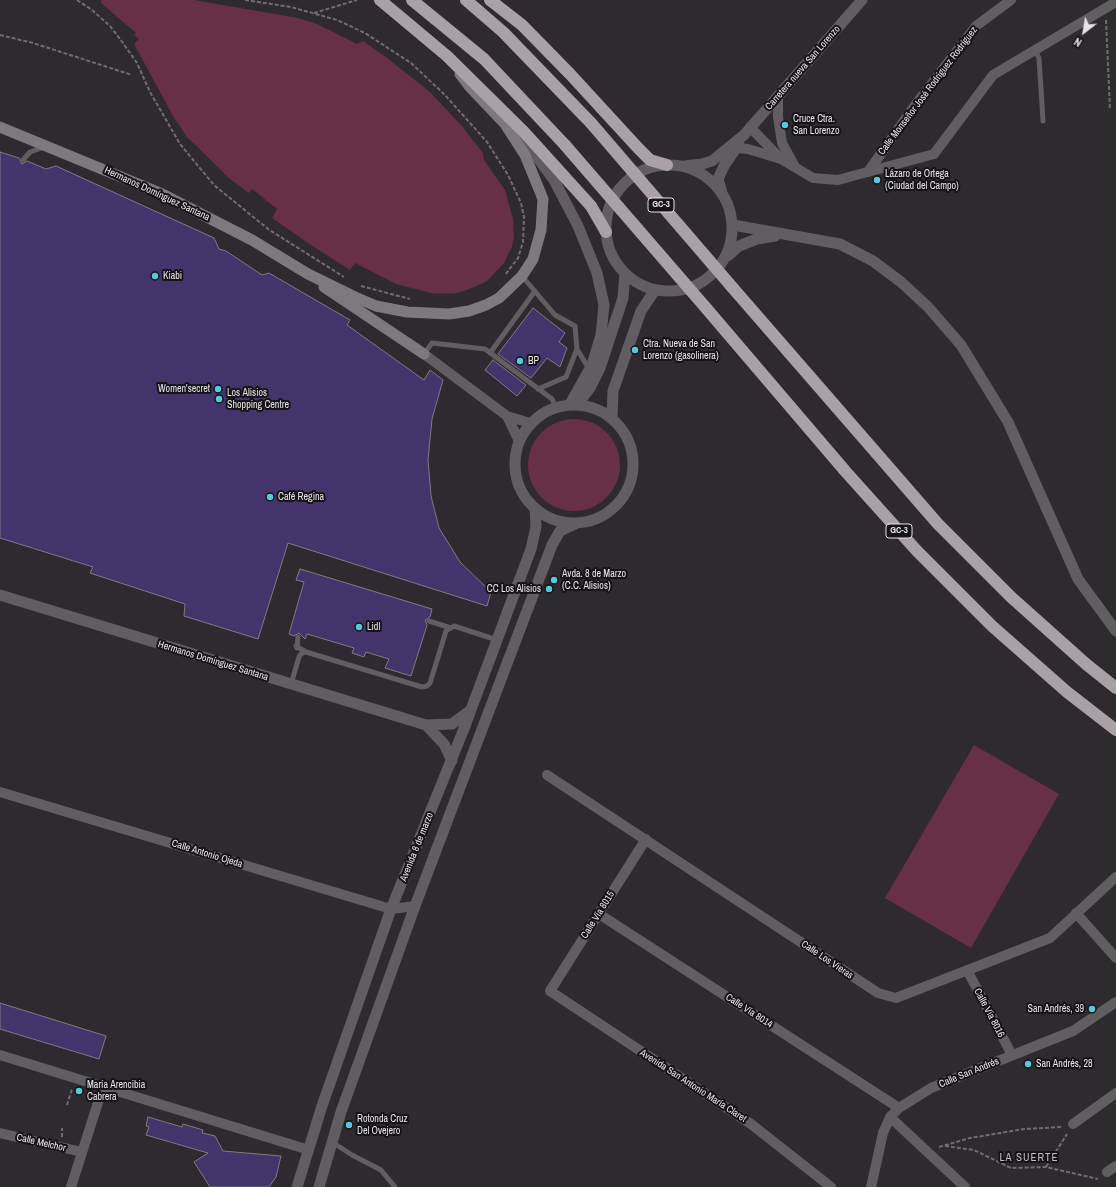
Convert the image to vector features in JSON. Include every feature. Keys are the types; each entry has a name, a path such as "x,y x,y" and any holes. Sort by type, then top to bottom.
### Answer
{"highway":[{"path":"380,0 447,56 524,132 591,206 606,232"},
{"name":"GC-3","path":"412,0 484,59 565,145 846,472 917,551 992,626 1068,692 1116,730"},
{"name":"GC-3","path":"466,0 503,32 590,123 938,524 1011,597 1086,664 1116,688"},
{"path":"490,0 527,31 570,74 650,160 667,165"}],"main road":[{"path":"308,274 376,306 407,312 431,314 469,311 486,305 499,298 522,276 533,259 541,230 543,199 525,155 505,124 469,86 447,56"},
{"name":"Hermanos Domínguez Santana","path":"0,126 160,193 252,240 308,274"},
{"path":"308,274 329,292 424,354"}],"street":[{"name":"Carretera nueva San Lorenzo","path":"683,167 712,161 747,131 862,0"},
{"name":"Calle Monseñor José Rodríguez Rodríguez","path":"868,172 916,104 976,26 1011,0"},
{"path":"747,131 781,159 813,178 838,180 934,154 992,75 1116,2"},
{"path":"778,96 778,117 782,143 795,167"},
{"path":"505,124 534,153 554,180 578,226 597,273 604,305 601,335 590,370 574,404"},
{"name":"Carretera nueva San Lorenzo","path":"722,193 718,179 724,166 747,131"},
{"path":"736,148 748,149 781,159"},
{"path":"726,258 731,242 733,225 730,209 722,193 711,181 698,172 683,167 667,165 647,169 630,179 616,193 608,212 606,232 609,247 615,261 625,273 639,284 654,290 675,291 696,286 713,275 726,258 739,246 756,239 780,234"},
{"path":"733,225 840,244 873,261 901,282 928,307 961,345 1008,422 1078,579 1116,631"},
{"path":"574,404 590,388 600,368 623,298 625,273"},
{"path":"612,418 613,391 641,311 654,290"},
{"path":"424,354 507,416 530,423"},
{"path":"574,404 596,408 612,418 626,434 633,453 633,474 626,493 613,509 596,520 575,524 561,522 547,517 535,508 523,494 516,477 515,459 519,441 530,423 542,413 556,407 574,404"},
{"path":"507,416 519,441"},
{"name":"Avenida 8 de marzo","path":"297,1187 322,1106 391,909 452,761 531,548 536,527 535,508"},
{"name":"Avenida 8 de marzo","path":"319,1187 332,1142 415,906 552,545 560,531 575,524"},
{"name":"Hermanos Domínguez Santana","path":"0,595 426,725 452,724 471,710"},
{"name":"Hermanos Domínguez Santana","path":"426,725 444,744 452,761"},
{"name":"Calle Los Vieras","path":"547,775 878,993 896,998 1050,938 1116,877"},
{"name":"Calle Antonio Ojeda","path":"0,792 391,909 415,906"},
{"name":"Calle Vía 8015","path":"550,991 646,839"},
{"name":"Calle Vía 8014","path":"599,914 899,1108"},
{"path":"1076,914 1116,958"},
{"name":"Calle Vía 8016","path":"967,970 1012,1055"},
{"name":"Avenida San Antonio María Claret","path":"550,991 751,1124 831,1187"},
{"name":"Calle San Andrés","path":"871,1187 884,1133 890,1117 899,1108 931,1088 1073,1031 1116,1002"},
{"path":"0,1055 308,1150"},
{"path":"71,1187 103,1087"},
{"path":"1073,1124 1116,1093"},
{"path":"890,1117 965,1187"},
{"name":"Calle Melchor","path":"0,1133 82,1152"},
{"path":"1107,1172 1116,1166"}],"lane":[{"path":"1035,50 1039,58 1043,121"},
{"path":"23,160 30,152 49,146"},
{"path":"522,276 555,315 575,326 577,349 566,377 538,389"},
{"path":"490,353 535,291"},
{"path":"424,354 432,343 485,349 552,399 556,407"},
{"path":"577,349 590,370"},
{"path":"429,620 451,628"},
{"path":"296,646 306,652 422,687 427,686 430,683 446,631 454,626 497,640"},
{"path":"298,637 296,646 299,657"},
{"path":"291,684 299,657 301,654 306,652"},
{"path":"332,1142 352,1155 381,1170 395,1187"}],"path":[{"path":"78,0 106,22 123,43 137,63 150,92 180,144 214,185 268,229 345,278"},
{"path":"244,0 291,7 337,20 364,33 411,63 445,95 487,142 508,175 524,217 523,242 518,258 502,278"},
{"path":"313,14 357,0"},
{"path":"1101,11 1107,22 1110,110"},
{"path":"0,35 56,50 132,75"},
{"path":"357,284 396,297 415,300"},
{"path":"67,1105 74,1083"},
{"path":"926,1150 970,1138 1016,1130 1062,1127 1073,1124"},
{"path":"1046,1167 1073,1124"},
{"path":"62,1128 62,1140"},
{"path":"944,1145 974,1150 1011,1168 1046,1167 1102,1180 1107,1172"}],"shaded area":[{"path":"101,0 194,0 298,18 317,24 357,44 363,41 430,92 461,125 483,153 484,160 505,190 513,219 514,236 512,247 504,263 487,281 477,286 458,293 435,294 396,284 355,263 350,270 311,245 272,218 277,209 252,189 249,193 230,179 187,137 173,116 134,44 139,39 134,35 136,33 101,3"},
{"path":"574,419 592,422 607,432 617,447 620,465 617,483 607,498 592,508 574,511 556,508 541,498 531,483 528,465 531,447 541,432 556,422"},
{"path":"974,745 1059,794 971,948 885,898"}],"building":[{"name":"Los Alisios Shopping Centre","path":"0,152 19,158 22,164 27,161 46,169 56,166 214,238 219,249 226,251 262,275 269,273 350,320 347,325 424,380 430,370 443,380 432,419 428,460 431,496 439,528 460,562 491,592 487,606 288,543 258,639 184,616 185,604 90,573 93,567 0,538"},
{"path":"533,308 565,333 559,342 567,348 560,367 547,358 531,378 498,354"},
{"path":"493,360 526,385 517,396 485,370"},
{"name":"Lidl","path":"300,569 432,609 430,617 425,620 427,625 411,676 385,668 389,659 366,652 364,657 352,653 354,648 307,634 305,639 299,633 294,636 289,634 304,582 296,580"},
{"path":"0,1003 106,1036 99,1059 0,1029"},
{"path":"148,1117 182,1127 183,1124 203,1130 202,1133 215,1136 223,1151 281,1156 276,1177 269,1187 210,1187 194,1162 208,1153 146,1135 149,1127 146,1126"}],"place":[{"name":"Cruce Ctra. San Lorenzo","path":"785,125"},
{"name":"Lázaro de Ortega (Ciudad del Campo)","path":"877,180"},
{"name":"Kiabi","path":"155,276"},
{"name":"Ctra. Nueva de San Lorenzo (gasolinera)","path":"635,350"},
{"name":"BP","path":"520,361"},
{"name":"Women'secret","path":"218,389"},
{"name":"Los Alisios Shopping Centre","path":"219,399"},
{"name":"Café Regina","path":"270,497"},
{"name":"Avda. 8 de Marzo (C.C. Alisios)","path":"554,580"},
{"name":"CC Los Alisios","path":"549,589"},
{"name":"Lidl","path":"359,627"},
{"name":"San Andrés, 39","path":"1092,1009"},
{"name":"San Andrés, 28","path":"1028,1064"},
{"name":"María Arencibia Cabrera","path":"79,1091"},
{"name":"Rotonda Cruz Del Ovejero","path":"349,1125"}],"district":[{"name":"LA SUERTE","path":"1029,1158"}]}
